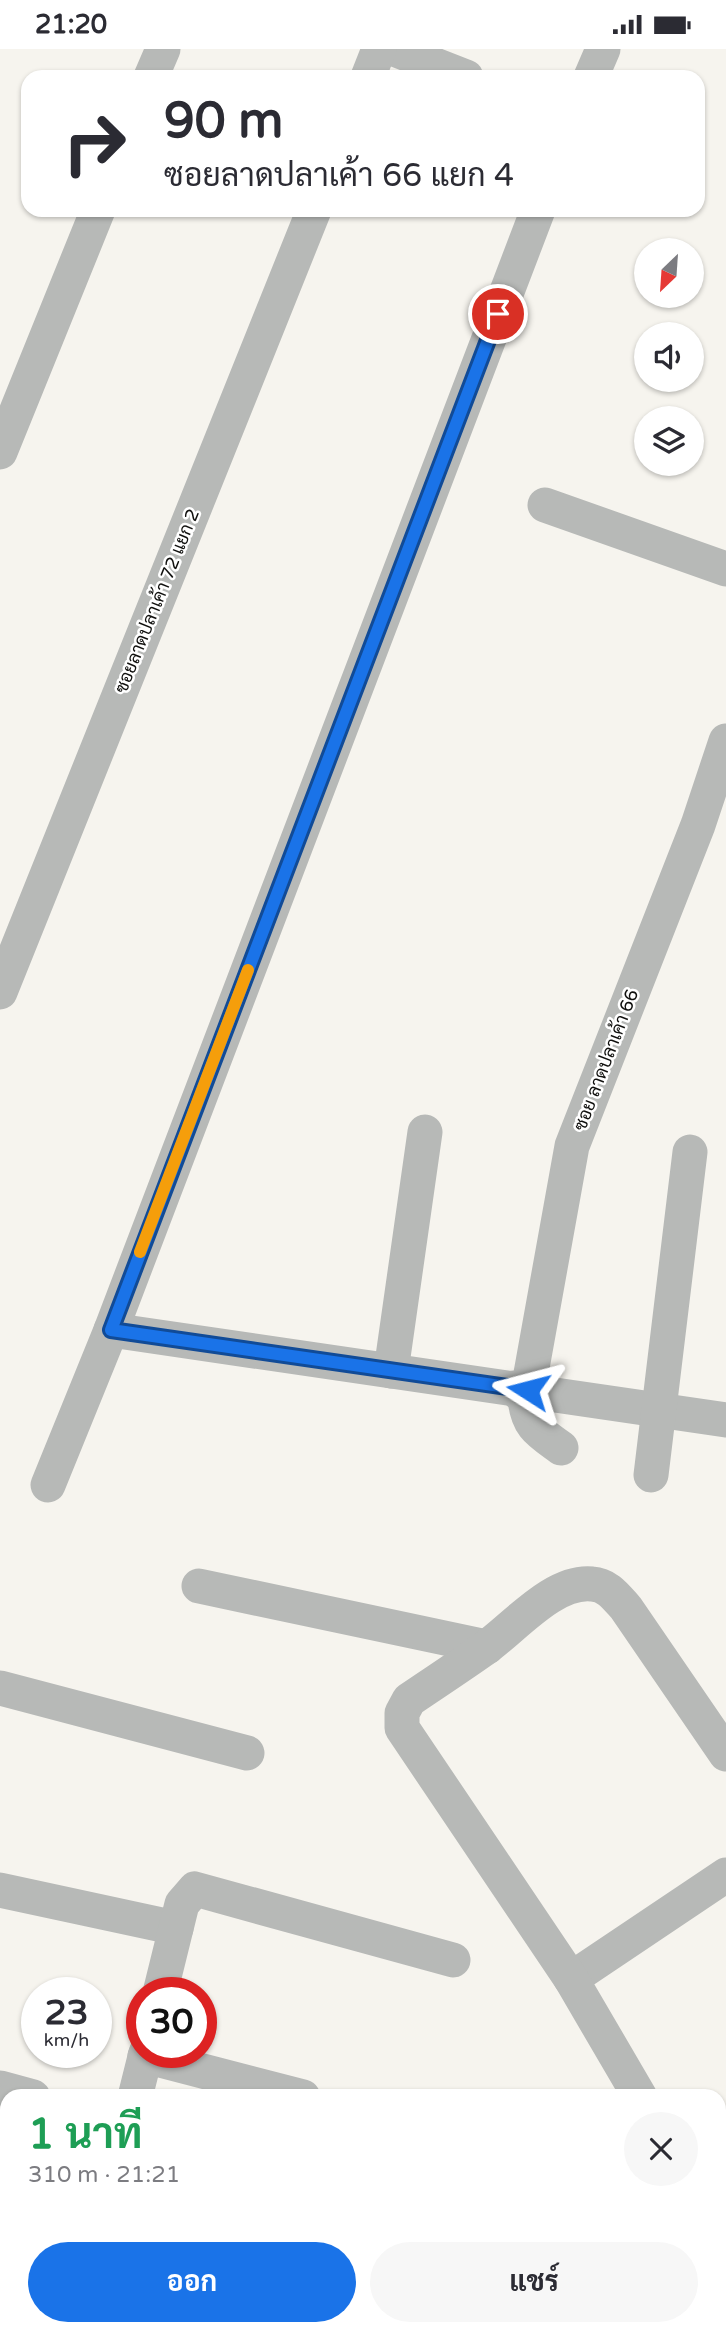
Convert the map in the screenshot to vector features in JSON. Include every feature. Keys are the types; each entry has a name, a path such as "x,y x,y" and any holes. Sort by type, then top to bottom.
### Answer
{"street":[{"path":"154,70 163,49"},
{"path":"371,70 379,49"},
{"path":"394,49 448,70"},
{"path":"594,70 603,49"},
{"path":"0,452 95,217"},
{"name":"ซอยลาดปลาเค้า 72 แยก 2","path":"0,992 311,217"},
{"path":"48,1485 111,1330 535,217"},
{"path":"545,505 726,569"},
{"name":"ซอย ลาดปลาเค้า 66","path":"521,1389 572,1146 712,829 726,741"},
{"path":"391,1371 425,1132"},
{"path":"651,1475 690,1152"},
{"path":"111,1330 726,1420"},
{"path":"521,1389 526,1399 527,1416 535,1429 561,1448"},
{"path":"635,2089 571,1979 402,1728 402,1713 409,1700 487,1647 545,1599 577,1585 593,1584 608,1588 626,1608 726,1754"},
{"path":"199,1586 487,1647"},
{"path":"0,1688 247,1753"},
{"path":"571,1979 726,1875"},
{"path":"164,1977 182,1904 195,1889 453,1960"},
{"path":"0,1890 176,1928"},
{"path":"137,2089 143,2068"},
{"path":"195,2068 273,2089"}],"slow traffic":[{"path":"140,1252 248,970"}],"route":[{"path":"498,314 111,1330 528,1390"}]}
